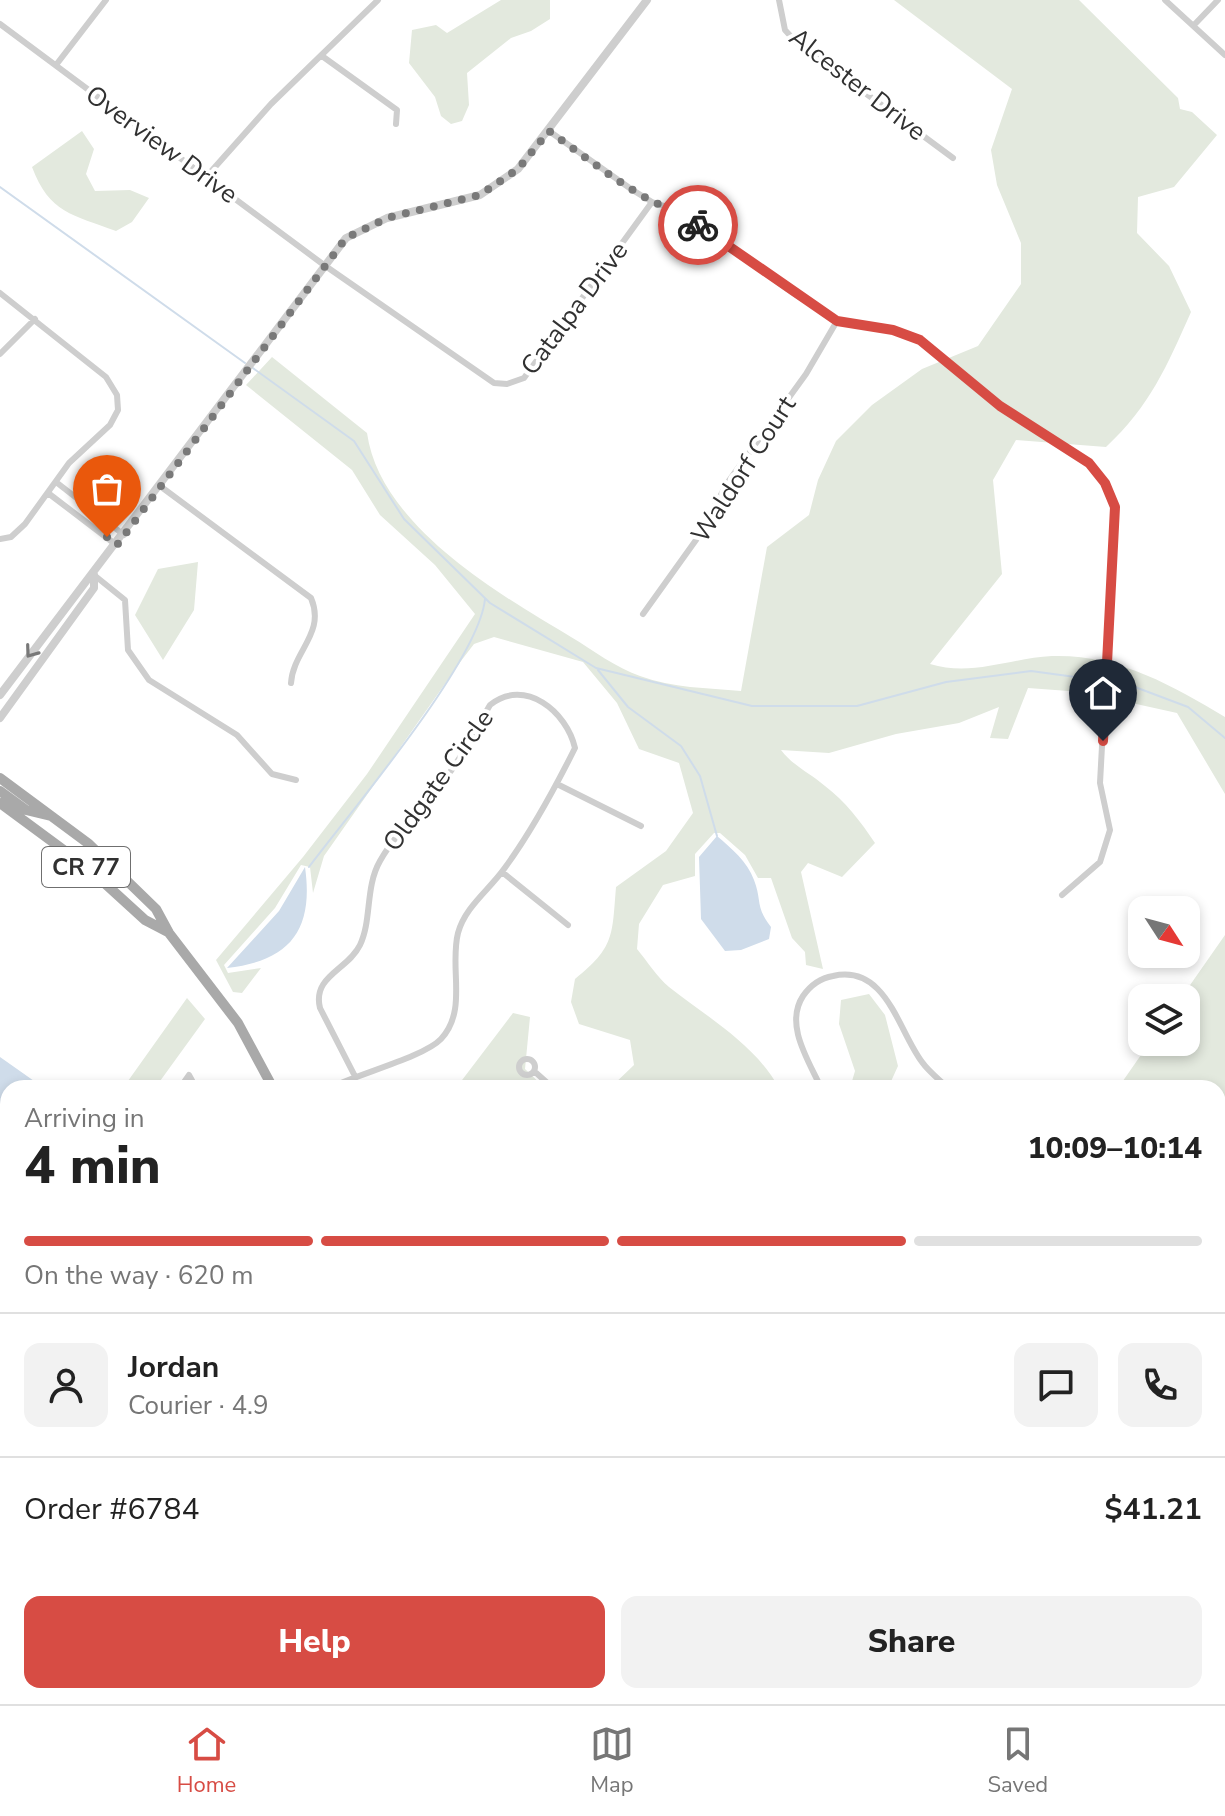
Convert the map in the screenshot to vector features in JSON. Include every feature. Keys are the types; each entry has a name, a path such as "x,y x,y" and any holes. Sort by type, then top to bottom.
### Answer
{"main road":[{"name":"CR 77","path":"0,778 53,816 140,891 238,1023 269,1080"},
{"path":"0,791 26,810 53,816"},
{"name":"CR 77","path":"0,803 88,868 145,920 169,933"}],"street":[{"path":"56,65 106,0"},
{"path":"207,176 271,104 378,0"},
{"path":"0,695 84,580 94,575 117,545 346,238 387,218 480,195 518,169 647,0"},
{"name":"Alcester Drive","path":"779,0 785,30 795,41 953,158"},
{"path":"1165,0 1225,55"},
{"path":"1194,25 1218,0"},
{"name":"Overview Drive","path":"0,24 324,265"},
{"path":"322,56 397,110 396,124"},
{"path":"549,131 652,202 679,211 837,321 893,330 920,340 1000,406 1089,463 1105,483 1115,507 1100,783 1110,830 1100,862 1062,895"},
{"name":"Catalpa Drive","path":"324,265 483,378 507,384 524,378 544,354 652,202"},
{"path":"0,293 106,377 117,395 118,410 110,425 69,463 25,524 11,537 0,539"},
{"path":"0,354 35,319"},
{"name":"Waldorf Court","path":"643,614 696,540 728,482 806,374 837,321"},
{"path":"56,482 124,535"},
{"path":"160,486 311,598 316,621 313,634 292,666 291,683"},
{"path":"48,493 117,545"},
{"path":"0,718 94,588 94,575"},
{"path":"94,575 125,600 128,650 149,680 237,735 272,774 296,780"},
{"name":"Oldgate Circle","path":"346,1080 428,1049 448,1031 455,1013 458,932 473,904 502,872 557,784 575,748 571,728 551,708 526,695 500,698 490,705 448,776 379,862 368,898 361,943 349,962 322,983 318,998 320,1008 356,1075"},
{"path":"557,784 641,826"},
{"path":"502,872 568,925"},
{"path":"818,1080 796,1027 797,1008 810,987 826,977 842,973 865,979 883,993 923,1064 940,1080"},
{"path":"534,1071 544,1080"},
{"path":"356,1075 358,1080"}],"shaded area":[{"path":"501,0 550,0 550,19 531,31 511,38 467,73 469,105 462,121 451,124 441,116 435,97 409,63 412,30 436,25 447,33"},
{"path":"894,0 1079,0 1178,98 1180,109 1192,112 1217,135 1174,187 1138,197 1137,233 1169,266 1191,312 1165,368 1146,401 1106,447 1016,440 993,480 1002,574 930,664 961,669 1036,657 1076,657 1121,666 1164,683 1225,717 1225,794 1177,713 1082,692 1028,688 1008,739 990,738 999,707 959,723 896,734 829,753 781,750 839,798 875,843 842,877 808,863 801,872 823,969 806,965 805,952 792,938 771,878 758,878 745,855 720,833 714,833 695,854 695,876 663,885 639,924 637,949 669,987 744,1045 774,1080 618,1080 634,1065 630,1040 579,1024 571,1002 575,979 598,958 609,939 616,887 666,851 693,813 679,763 639,749 617,703 583,662 494,637 474,644 461,661 324,856 313,893 310,867 301,865 275,908 224,965 228,973 261,968 242,993 233,992 216,960 303,857 367,774 475,614 435,565 380,515 352,470 246,385 272,357 367,433 376,466 394,498 446,553 510,600 613,664 652,680 741,691 767,547 809,515 818,480 836,441 872,405 922,369 978,346 1021,284 1021,243 997,185 991,150 1012,89"},
{"path":"82,131 94,149 86,174 95,191 130,190 149,198 132,222 116,231 64,210 46,194 32,167"},
{"path":"198,562 194,610 163,660 135,615 158,569"},
{"path":"1225,935 1225,1080 1124,1080 1140,1056 1200,1056 1200,984 1191,984"},
{"path":"869,994 885,1015 898,1066 892,1080 852,1080 855,1071 839,1024 841,1000"},
{"path":"187,998 205,1019 161,1080 129,1080"},
{"path":"513,1013 530,1017 525,1069 537,1080 462,1080"}],"water":[{"path":"717,836 751,873 763,914 771,927 769,939 741,950 725,951 701,919 699,857"},
{"path":"305,867 305,908 301,925 293,938 282,950 267,958 227,968 279,911"},
{"path":"0,1057 33,1080 0,1080"}],"waterway":[{"path":"0,187 245,363"},
{"path":"250,366 354,441 404,519 490,603 596,668 752,706 857,706 946,682 1031,671 1127,684 1188,707 1225,738"},
{"path":"309,867 438,696 477,626 485,599"},
{"path":"598,670 628,707 681,746 700,776 717,836"}],"way so far":[{"path":"107,537 117,545 346,238 387,218 480,195 518,169 549,131 631,189 652,202 679,211 698,225"}],"route":[{"path":"698,225 837,321 893,330 920,340 1000,406 1089,463 1105,483 1115,507 1103,741"}]}
